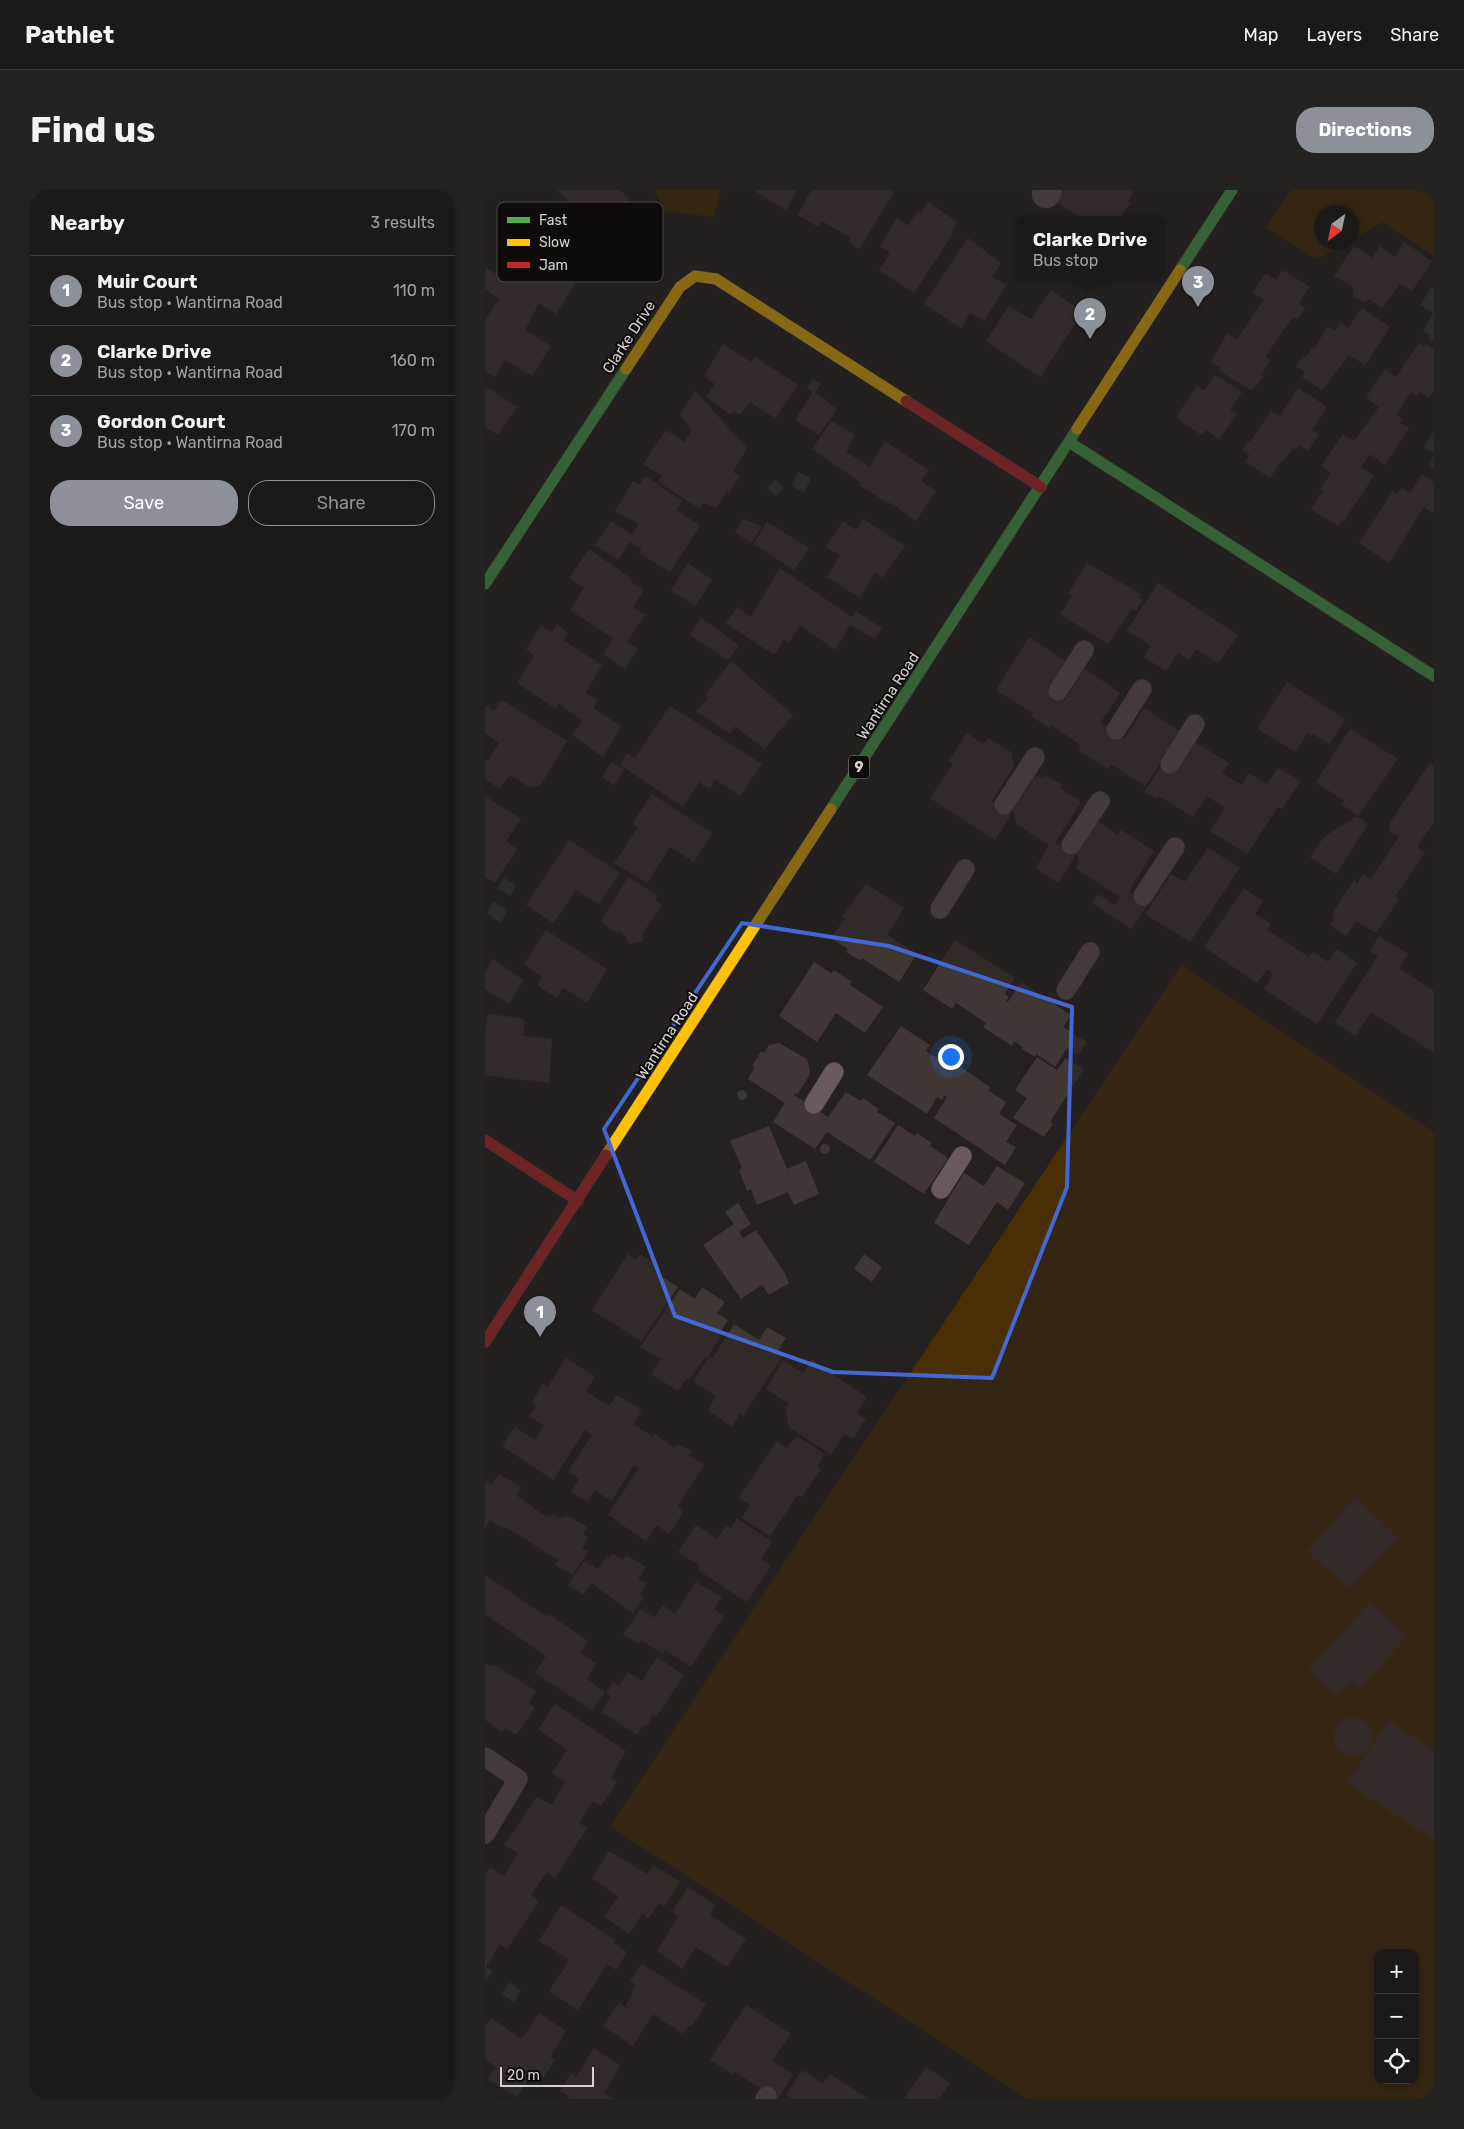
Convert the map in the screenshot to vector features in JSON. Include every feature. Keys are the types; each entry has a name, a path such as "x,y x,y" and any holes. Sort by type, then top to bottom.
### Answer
{"main road":[{"name":"Wantirna Road","path":"485,1342 1232,190"},
{"name":"Clarke Drive","path":"485,584 680,287 696,270 716,279 1041,487"},
{"path":"1069,442 1434,676"},
{"path":"485,1140 578,1200"}],"lane":[{"path":"1058,691 1084,650"},
{"path":"1116,730 1142,689"},
{"path":"1170,764 1195,724"},
{"path":"1004,805 1035,757"},
{"path":"1071,845 1100,801"},
{"path":"1143,896 1175,847"},
{"path":"940,909 965,869"},
{"path":"1066,990 1090,952"},
{"path":"814,1104 834,1072"},
{"path":"941,1188 962,1156"},
{"path":"485,1757 518,1779 485,1834"}],"highlighted area":[{"path":"742,923 889,946 1072,1007 1067,1187 992,1378 833,1372 675,1316 604,1129"}],"shaded area":[{"path":"654,190 721,190 714,217 665,211 663,202 660,202"},
{"path":"1291,190 1434,190 1434,256 1382,222 1359,236 1359,205 1314,205 1314,250 1334,250 1317,259 1266,228"},
{"path":"1181,965 1434,1132 1434,2099 1028,2099 610,1826"}],"building":[{"path":"557,190 620,190 629,198 625,202 570,202"},
{"path":"753,190 798,190 786,210"},
{"path":"811,190 895,190 859,249 848,242 851,238 822,221 818,227 798,215"},
{"path":"1064,190 1135,190 1128,201 1131,202 1122,216 1078,216 1057,202"},
{"path":"928,202 957,222 951,232 953,234 914,293 879,270 890,253 880,246 897,218 907,226 918,211 921,213"},
{"path":"968,238 1001,263 992,277 1006,285 984,321 970,313 961,328 924,304"},
{"path":"1404,242 1432,261 1412,291 1400,284 1382,308 1369,299 1365,303 1352,295 1354,291 1352,286 1334,276 1351,250 1359,249 1372,258 1380,246 1395,257"},
{"path":"487,268 497,275 497,282 576,282 556,314 539,303 525,330 551,346 532,376 505,360 495,377 485,371 485,320 499,299 485,289 485,271"},
{"path":"1282,270 1310,287 1299,303 1305,308 1298,319 1293,317 1265,357 1271,360 1261,374 1264,376 1252,391 1218,370 1220,368 1211,361 1227,334 1237,339 1264,300 1253,292 1266,273 1276,280"},
{"path":"1432,287 1434,288 1434,342 1423,331 1433,313 1420,305"},
{"path":"1051,290 1083,312 1040,377 986,341 1009,306 1031,319"},
{"path":"1362,308 1390,327 1365,365 1349,355 1322,390 1302,377 1305,372 1296,366 1303,356 1305,358 1312,348 1314,349 1328,326 1334,331 1340,323 1348,328"},
{"path":"1419,343 1424,346 1426,344 1434,349 1434,390 1429,398 1420,392 1418,396 1411,392 1396,415 1403,420 1400,423 1409,428 1385,465 1370,454 1361,467 1374,476 1343,522 1341,521 1338,526 1311,509 1323,491 1320,489 1331,473 1321,466 1343,434 1354,441 1379,407 1366,398 1385,369 1396,377"},
{"path":"723,344 751,362 755,357 798,385 775,418 750,402 740,415 734,411 731,415 706,397 715,384 704,376"},
{"path":"1215,375 1242,392 1230,410 1237,414 1219,439 1206,430 1201,435 1176,417 1197,386 1204,391"},
{"path":"813,379 821,384 815,393 837,409 819,435 795,420 813,392 807,388"},
{"path":"485,386 517,407 498,435 485,427"},
{"path":"1298,388 1327,407 1312,430 1319,434 1308,451 1299,445 1296,450 1293,448 1270,478 1245,462 1250,455 1242,450 1248,441 1250,442 1271,411 1280,416"},
{"path":"695,391 747,448 733,472 740,476 716,508 703,503 700,509 658,482 662,476 643,464 666,430 684,442 692,431 680,415"},
{"path":"831,421 855,435 846,452 870,467 885,441 929,470 921,481 936,491 916,521 890,502 889,504 859,485 860,482 812,449"},
{"path":"1434,431 1434,453 1424,447"},
{"path":"1434,455 1434,470 1428,465"},
{"path":"798,472 811,478 804,493 792,486"},
{"path":"1422,474 1434,482 1434,514 1424,507 1389,563 1359,543 1393,491 1397,495 1402,488 1410,493"},
{"path":"646,476 682,501 677,510 700,526 670,572 639,553 642,549 630,542 618,560 595,545 611,521 632,535 639,524 615,511 633,481 639,485"},
{"path":"775,480 784,488 776,496 767,488"},
{"path":"743,519 762,526 751,543 735,532"},
{"path":"863,519 905,546 882,578 875,572 860,598 827,577 840,555 826,547 843,521 856,530"},
{"path":"767,522 809,548 794,570 754,544"},
{"path":"589,549 632,579 631,582 644,590 633,607 645,615 627,642 638,649 625,669 603,654 613,638 570,610 584,588 569,578"},
{"path":"688,563 712,580 695,606 671,590"},
{"path":"1087,563 1141,594 1139,597 1143,599 1136,611 1132,609 1108,644 1060,614 1072,596 1068,594"},
{"path":"780,568 852,617 856,611 882,628 875,639 850,625 835,650 800,625 789,642 784,639 774,655 726,623 737,607 751,617"},
{"path":"1158,583 1238,635 1218,663 1196,649 1189,660 1178,653 1166,671 1144,657 1151,646 1127,630"},
{"path":"701,618 739,645 728,660 690,635"},
{"path":"557,624 568,633 563,640 602,665 585,693 598,700 593,708 621,726 603,757 572,735 583,721 558,703 556,709 517,683 534,656 526,649 541,625 552,632"},
{"path":"1029,637 1065,661 1048,688 1065,700 1084,668 1120,693 1100,723 1124,739 1144,708 1181,732 1145,786 1111,764 1108,769 1078,750 1081,745 1051,725 1049,728 1031,716 1033,713 996,690"},
{"path":"731,661 793,715 764,749 735,726 730,734 696,711 709,698 705,695"},
{"path":"1287,682 1345,719 1330,744 1313,734 1311,736 1307,734 1296,752 1257,729"},
{"path":"502,700 567,741 540,786 529,787 510,775 499,789 485,779 485,759 488,761 499,743 485,733 485,708 486,706 494,710"},
{"path":"670,706 762,764 740,796 715,779 710,789 699,782 683,807 620,765 627,753 635,758"},
{"path":"1350,729 1398,759 1358,816 1341,804 1344,801 1316,782"},
{"path":"967,733 984,744 988,738 1011,752 1014,767 991,802 1011,815 995,840 930,798 953,764 949,761"},
{"path":"1192,740 1229,763 1222,773 1242,785 1249,773 1267,784 1278,768 1301,781 1282,809 1278,807 1247,854 1210,831 1225,808 1207,796 1193,817 1159,796 1157,799 1144,792 1163,763"},
{"path":"612,762 624,770 614,785 602,777"},
{"path":"1430,763 1434,766 1434,822 1417,847 1425,853 1395,896 1399,899 1376,933 1356,921 1346,936 1330,925 1335,916 1332,914 1354,880 1357,884 1363,874 1371,879 1399,837 1390,832 1389,824"},
{"path":"1036,775 1043,778 1045,775 1062,785 1060,788 1081,802 1055,843 1075,856 1058,883 1036,868 1049,845 1016,824 1013,810"},
{"path":"652,794 712,833 694,862 670,847 647,883 614,863 638,828 632,824"},
{"path":"485,796 521,819 506,841 517,849 495,883 485,877"},
{"path":"1355,817 1368,824 1336,874 1310,857 1324,837"},
{"path":"1096,820 1118,835 1121,830 1154,851 1129,891 1148,904 1131,929 1092,903 1098,894 1114,905 1120,897 1075,868 1079,863 1076,852"},
{"path":"569,840 620,873 599,904 576,890 553,923 526,905"},
{"path":"1208,848 1240,868 1190,942 1145,914 1171,874 1185,882"},
{"path":"628,877 658,896 655,900 662,905 642,934 643,941 629,944 625,936 619,931 617,933 601,921"},
{"path":"504,878 516,885 510,896 497,888"},
{"path":"866,884 904,908 887,935 917,954 899,982 862,958 861,961 846,952 848,949 831,938 845,918 842,917"},
{"path":"1244,888 1263,901 1255,914 1271,924 1267,930 1309,957 1313,952 1328,962 1337,949 1357,963 1317,1024 1264,989 1273,974 1267,969 1257,983 1204,947"},
{"path":"494,901 508,911 500,923 487,913"},
{"path":"546,930 607,969 587,1003 563,987 557,998 537,985 542,977 524,964"},
{"path":"1379,936 1408,954 1399,968 1434,991 1434,1053 1371,1012 1355,1036 1335,1022 1378,956 1370,951"},
{"path":"955,940 1015,978 1005,994 1009,997 1006,1001 1008,1002 1021,982 1071,1015 1063,1027 1087,1042 1078,1055 1067,1048 1055,1067 1036,1054 1035,1057 1022,1049 1023,1047 1014,1041 1012,1046 983,1027 986,1023 956,1003 952,1009 923,990"},
{"path":"493,959 523,980 509,1004 485,989 485,972"},
{"path":"814,962 831,973 834,970 852,982 850,985 883,1007 865,1033 836,1013 817,1042 779,1016"},
{"path":"488,1014 521,1018 525,1022 523,1036 552,1039 549,1083 485,1075 485,1033"},
{"path":"901,1026 930,1045 926,1051 956,1070 958,1065 990,1087 988,1090 1006,1102 999,1114 1017,1125 1006,1142 1016,1147 1005,1165 934,1118 947,1097 944,1096 942,1100 937,1097 927,1114 867,1075"},
{"path":"779,1043 807,1059 810,1072 798,1094 795,1093 794,1095 828,1117 846,1092 861,1101 863,1098 879,1109 877,1112 895,1123 870,1160 827,1132 815,1149 773,1122 785,1103 748,1079 755,1067 752,1066 761,1051 764,1053 769,1045"},
{"path":"1037,1057 1057,1070 1066,1058 1084,1069 1050,1122 1053,1124 1044,1137 1013,1118 1027,1098 1015,1090"},
{"path":"740,1090 744,1090 747,1095 746,1099 740,1100 737,1097 737,1093"},
{"path":"898,1125 915,1136 917,1133 932,1143 930,1146 948,1158 924,1194 874,1162"},
{"path":"769,1126 787,1169 806,1161 819,1194 794,1205 788,1192 757,1205 751,1189 747,1191 739,1170 742,1168 730,1141"},
{"path":"823,1144 827,1144 830,1149 829,1153 823,1154 820,1151 820,1147"},
{"path":"997,1166 1025,1183 1008,1210 997,1202 969,1245 934,1223 964,1173 984,1186"},
{"path":"738,1203 751,1224 739,1232 743,1238 756,1230 784,1272 789,1283 769,1295 762,1285 741,1299 703,1245 734,1224 725,1212"},
{"path":"628,1254 636,1260 640,1254 658,1266 653,1271 678,1287 641,1341 592,1310"},
{"path":"864,1254 882,1267 872,1282 854,1269"},
{"path":"702,1287 725,1302 717,1313 728,1320 719,1335 721,1336 707,1358 705,1357 689,1380 687,1378 678,1391 651,1374 661,1359 640,1347 680,1289 695,1299"},
{"path":"734,1324 759,1340 767,1327 786,1338 777,1352 783,1355 743,1416 740,1413 732,1427 708,1410 716,1396 693,1381 710,1356 713,1358"},
{"path":"566,1358 595,1377 586,1391 609,1406 617,1395 642,1410 633,1424 653,1437 655,1434 675,1448 678,1444 691,1451 689,1455 704,1465 678,1506 684,1511 669,1534 657,1525 646,1541 608,1515 639,1468 634,1465 611,1501 595,1490 588,1502 571,1492 579,1479 568,1472 592,1435 585,1430 553,1480 502,1446 515,1427 535,1440 544,1426 529,1416 537,1405 532,1402 543,1384 548,1387"},
{"path":"783,1360 803,1373 812,1360 867,1397 857,1414 866,1419 853,1439 844,1434 831,1455 789,1427 785,1407 789,1406 788,1403 766,1389"},
{"path":"797,1436 825,1454 817,1466 821,1469 802,1497 798,1495 770,1536 742,1518 750,1505 739,1497 777,1441 786,1448"},
{"path":"499,1474 521,1487 517,1496 548,1518 549,1515 552,1517 553,1514 561,1519 563,1516 566,1518 567,1515 587,1527 583,1534 588,1538 582,1548 588,1552 572,1575 555,1565 558,1560 506,1527 504,1529 490,1520 485,1528 485,1480 492,1485"},
{"path":"1355,1497 1398,1538 1350,1588 1307,1552"},
{"path":"737,1518 772,1542 761,1559 771,1566 747,1602 698,1570 700,1566 678,1552 696,1525 717,1539 726,1526 731,1528"},
{"path":"613,1553 623,1560 626,1555 646,1567 638,1579 647,1584 640,1594 644,1597 633,1613 591,1583 583,1594 568,1585 584,1561 598,1569 607,1556 610,1557"},
{"path":"485,1575 547,1617 549,1614 588,1641 580,1653 596,1663 587,1679 605,1692 592,1710 535,1673 546,1656 485,1614"},
{"path":"696,1582 722,1597 714,1609 724,1616 691,1667 665,1650 663,1654 641,1640 639,1644 623,1634 641,1609 654,1618 663,1605 675,1614"},
{"path":"1370,1602 1407,1636 1359,1689 1351,1681 1337,1696 1308,1670"},
{"path":"657,1657 684,1675 656,1717 653,1715 646,1727 643,1725 637,1735 602,1712 611,1696 606,1693 613,1682 619,1686 628,1672 642,1681"},
{"path":"485,1663 491,1667 493,1664 536,1691 529,1703 535,1708 516,1735 505,1728 502,1732 485,1720"},
{"path":"555,1704 626,1751 611,1777 617,1782 601,1806 593,1801 579,1823 587,1828 555,1878 547,1872 531,1895 539,1901 507,1949 500,1944 486,1967 493,1971 485,1983 485,1875 490,1867 504,1876 518,1853 504,1845 537,1797 552,1805 565,1782 552,1773 567,1750 538,1729"},
{"path":"1353,1718 1367,1723 1372,1737 1367,1751 1353,1756 1339,1751 1334,1737 1339,1723"},
{"path":"1389,1721 1434,1751 1434,1840 1347,1783"},
{"path":"609,1851 647,1874 653,1865 680,1882 664,1907 659,1903 649,1918 642,1914 629,1934 604,1917 618,1897 592,1878"},
{"path":"688,1887 715,1905 710,1915 746,1939 727,1967 696,1947 682,1969 657,1951 678,1917 672,1912"},
{"path":"561,1905 615,1940 614,1943 627,1952 616,1970 607,1964 578,2010 549,1991 566,1966 568,1959 539,1941"},
{"path":"642,1964 706,2004 691,2027 689,2025 683,2034 653,2014 633,2046 603,2026 619,2003 625,2007 636,1985 630,1981"},
{"path":"509,1982 521,1990 514,2002 502,1994"},
{"path":"746,2005 791,2034 772,2061 793,2074 778,2099 735,2072 734,2075 710,2060"},
{"path":"539,2013 566,2031 550,2057 555,2060 543,2078 533,2072 517,2097 488,2079 496,2067 485,2059 485,2026 491,2018 522,2039"},
{"path":"594,2048 620,2066 604,2093 614,2099 567,2099 569,2096 560,2091 571,2073 576,2077"},
{"path":"926,2067 950,2083 939,2099 904,2099"},
{"path":"802,2070 823,2084 830,2074 869,2099 792,2099 786,2095"}],"traffic: fast":[{"path":"1180,270 1232,190"},
{"path":"485,584 626,369"},
{"path":"831,809 1077,429"},
{"path":"1069,442 1434,676"}],"traffic: slow":[{"path":"1077,429 1180,270"},
{"path":"626,369 680,287 695,276 716,279 906,401"},
{"path":"606,1155 831,809"}],"traffic: jam":[{"path":"906,401 1041,487"},
{"path":"485,1140 578,1201"},
{"path":"485,1342 606,1155"}],"place":[{"name":"Gordon Court","path":"1198,307"},
{"name":"Clarke Drive","path":"1090,339"},
{"name":"Muir Court","path":"540,1337"}]}
